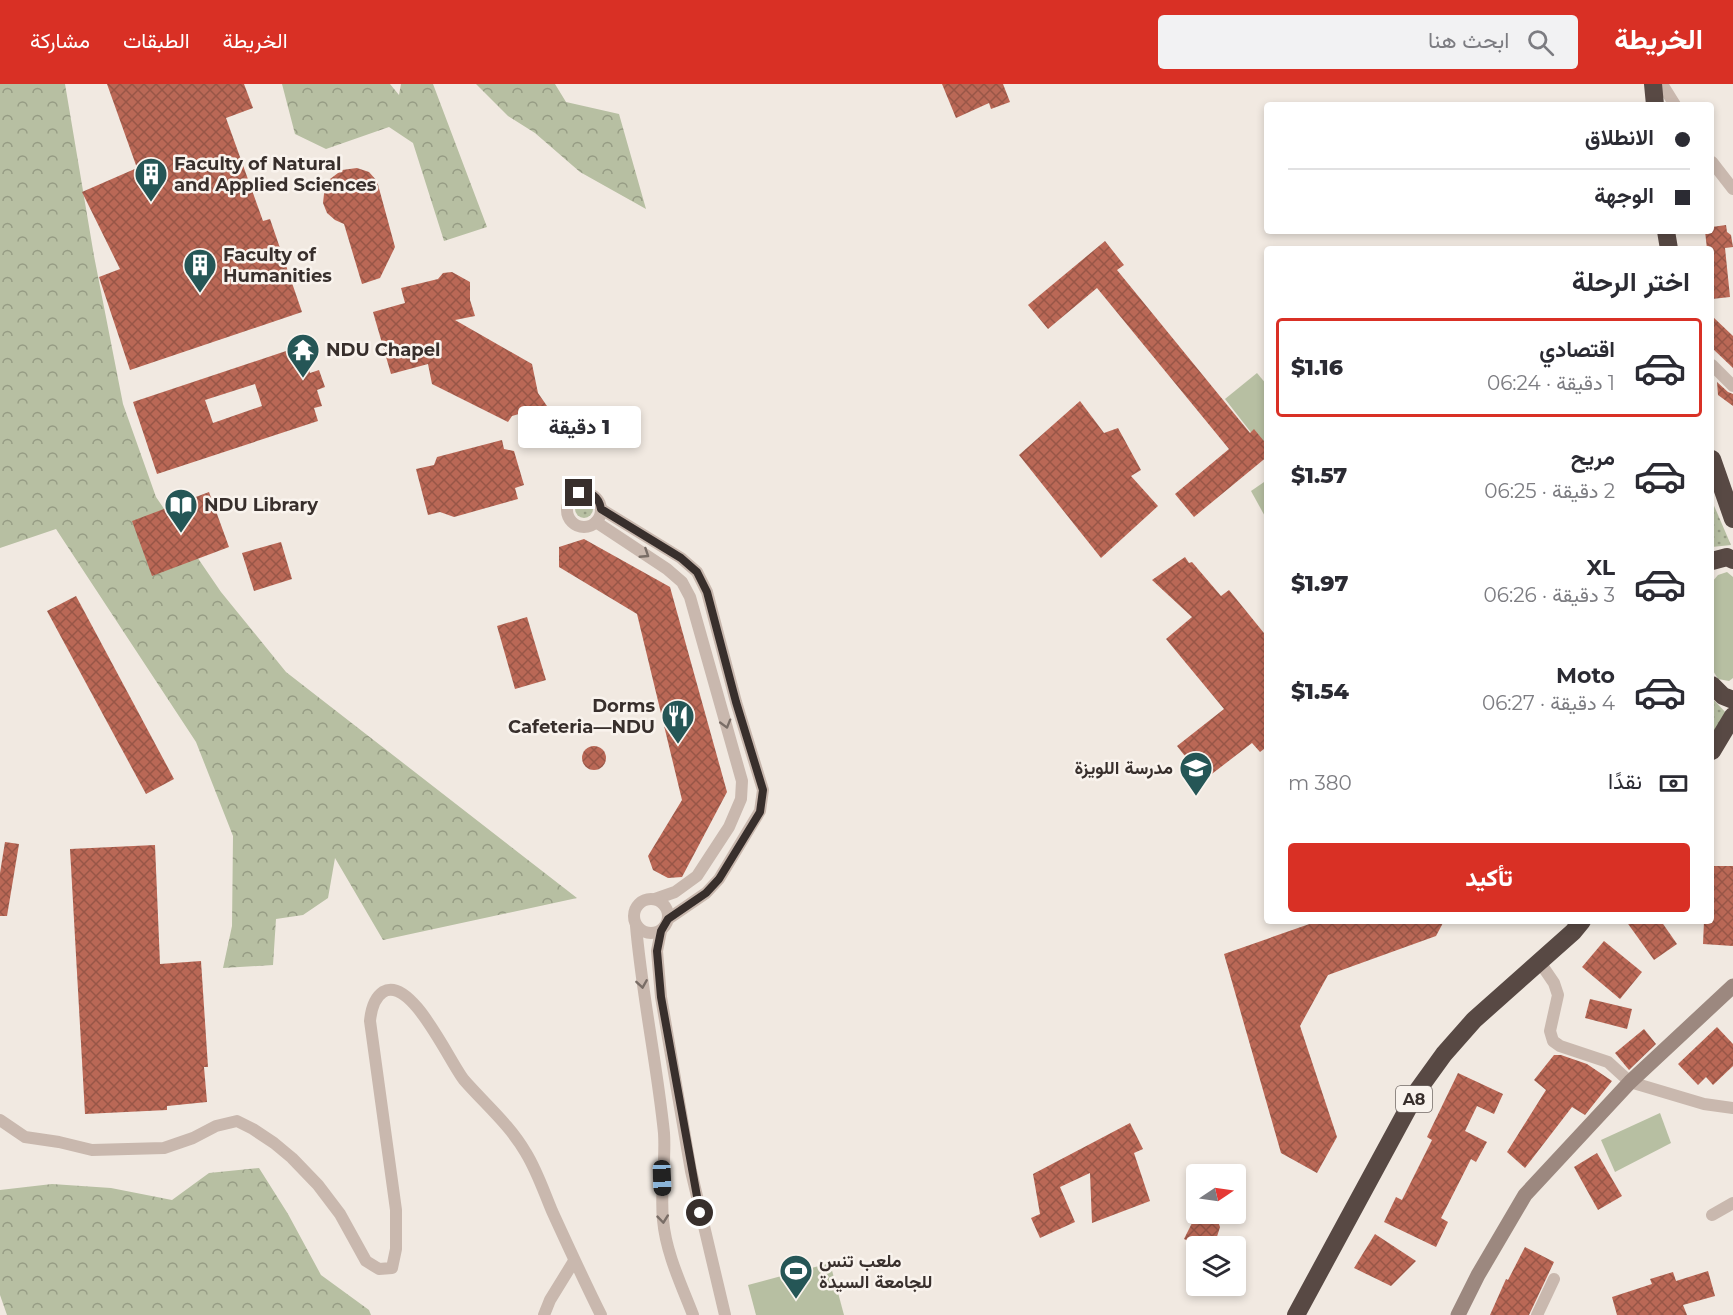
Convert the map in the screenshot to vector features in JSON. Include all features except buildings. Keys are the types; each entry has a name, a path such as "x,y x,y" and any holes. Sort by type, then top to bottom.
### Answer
{"highway":[{"path":"1653,84 1655,102"},
{"path":"1714,465 1733,519"},
{"path":"1714,560 1726,557 1733,560"},
{"path":"1714,687 1732,704 1720,745"},
{"name":"A8","path":"1297,1315 1418,1090 1444,1054 1474,1020 1580,924"}],"street":[{"path":"1662,84 1673,102"},
{"path":"1714,165 1733,189"},
{"path":"1714,367 1733,386"},
{"path":"584,492 595,496 601,509 596,522 582,527 569,520 566,513 573,496 584,492"},
{"path":"601,509 681,558 697,572 707,592 736,702 763,790 760,812 719,879 706,893 668,919 661,931 657,951 661,997 691,1171 725,1315"},
{"path":"596,522 667,569 682,582 690,597 742,782 741,799 729,827 698,876 675,892 644,900 637,906 634,915 639,966 664,1136 663,1221 672,1259 693,1315"},
{"path":"655,899 666,907 668,919"},
{"path":"636,926 648,933 661,931"},
{"path":"1539,962 1554,983 1558,995 1550,1031 1553,1041 1560,1046 1608,1062 1630,1082 1704,1104 1733,1108"},
{"path":"1458,1315 1478,1275 1525,1195 1630,1082 1733,986"},
{"path":"0,1120 25,1137 92,1150 164,1148 193,1138 216,1126 237,1121 274,1143 318,1185 340,1214 366,1261 379,1269 392,1268 396,1249 396,1210 370,1021 371,1011 378,996 389,990 398,991 409,997 418,1007 464,1079 519,1141 601,1315"},
{"path":"1712,1215 1733,1203"},
{"path":"544,1315 550,1300 574,1261"},
{"path":"1537,1315 1554,1279"}],"green space":[{"path":"0,84 65,84 94,256 123,404 156,497 221,592 286,672 577,898 383,940 335,858 328,898 303,915 276,919 273,965 223,968 232,926 233,836 196,742 56,529 0,548"},
{"path":"282,84 390,84 399,95 401,84 433,84 487,227 444,241 413,143 389,127 326,149 295,134"},
{"path":"476,84 555,84 566,102 619,114 646,209 580,172 535,133 508,116"},
{"path":"1257,373 1264,381 1264,449 1225,399"},
{"path":"1264,482 1264,515 1251,491"},
{"path":"584,500 590,503 593,509 590,515 584,518 578,515 575,509 578,503"},
{"path":"1714,506 1731,545 1714,547"},
{"path":"1727,572 1733,577 1733,678 1729,681 1718,679 1714,672 1714,580 1718,575"},
{"path":"1714,700 1728,715 1714,737"},
{"path":"1660,1113 1671,1143 1615,1172 1601,1140"},
{"path":"259,1168 288,1214 321,1275 369,1310 371,1315 7,1315 0,1295 0,1190 52,1184 111,1188 172,1200 209,1173"},
{"name":"ملعب تنس للجامعة السيدة","path":"830,1263 844,1315 756,1315 748,1285"}],"place":[{"name":"Faculty of Natural and Applied Sciences","path":"151,203"},
{"name":"Faculty of Humanities","path":"200,294"},
{"name":"NDU Chapel","path":"303,379"},
{"name":"NDU Library","path":"181,534"},
{"name":"Dorms Cafeteria—NDU","path":"678,745"},
{"name":"مدرسة اللويزة","path":"1196,797"},
{"name":"ملعب تنس للجامعة السيدة","path":"796,1300"}],"route":[{"path":"579,493 590,493 595,496 601,509 681,558 697,572 707,592 736,702 763,790 760,812 719,879 706,893 668,919 661,931 657,951 661,997 700,1213"}]}
